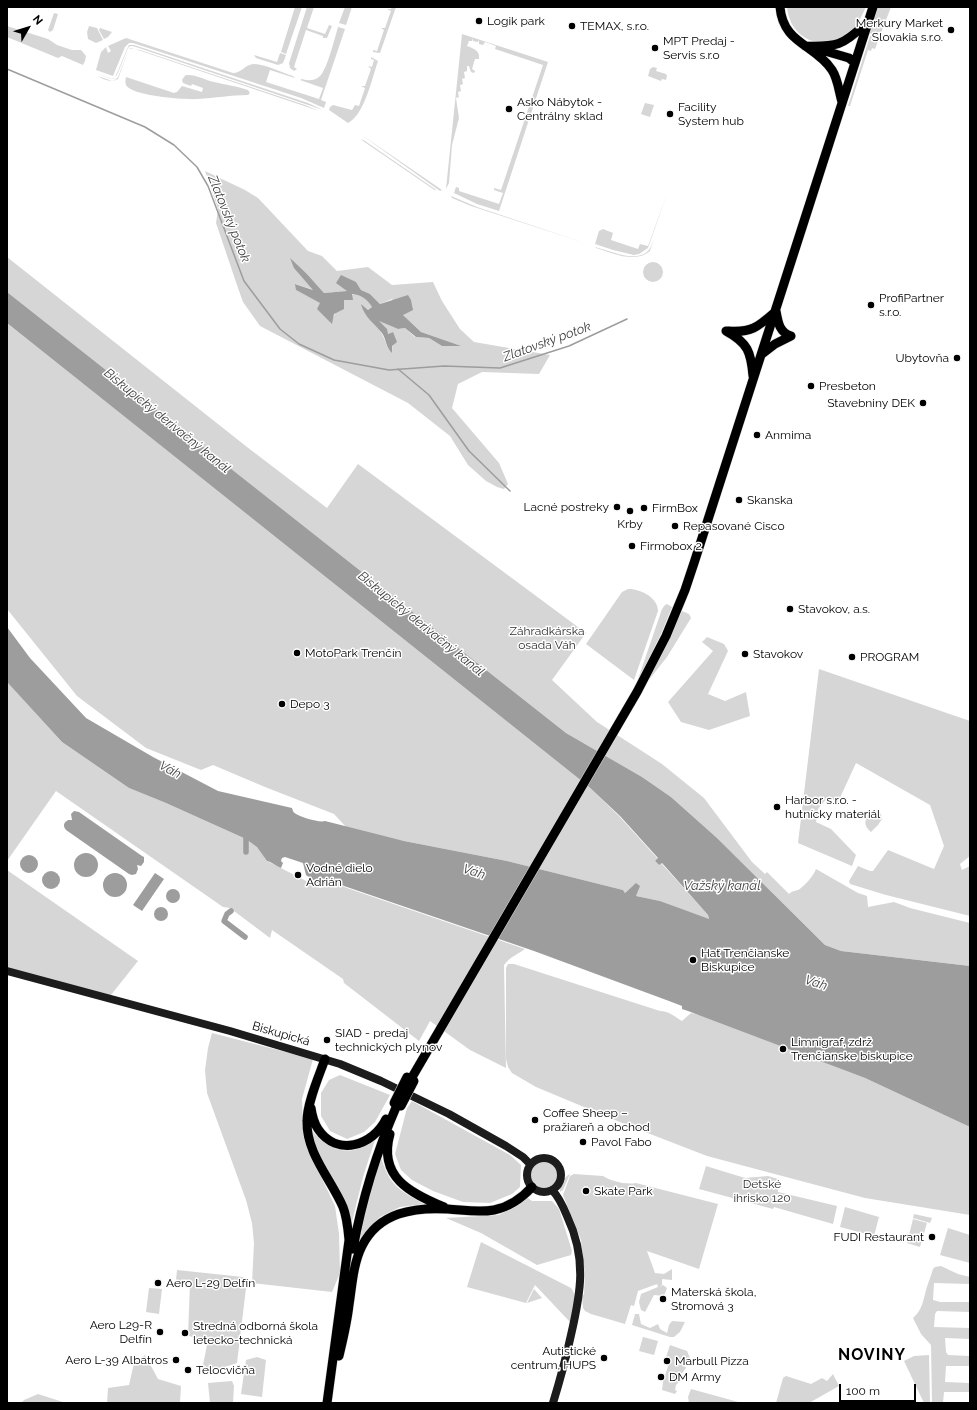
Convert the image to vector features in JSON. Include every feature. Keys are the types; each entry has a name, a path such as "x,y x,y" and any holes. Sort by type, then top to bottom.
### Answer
{"main road":[{"path":"780,7 784,22 789,32 798,41 821,58 832,70 842,102"},
{"path":"331,1403 349,1274 362,1204 378,1151 397,1105 411,1079 637,692 674,616 685,590 754,380 873,7"},
{"path":"805,46 831,46 841,43 851,37 867,23"},
{"path":"805,46 849,58 855,63"},
{"path":"762,354 775,344 791,336 782,330 776,311"},
{"path":"754,380 752,361 747,347 741,340 726,331 739,332 754,329 776,311"},
{"path":"429,1048 488,955 503,920"},
{"path":"324,1059 310,1105 307,1130 313,1150 338,1196 347,1218 349,1240 327,1403"},
{"path":"310,1105 313,1119 317,1128 324,1136 331,1141 347,1146 355,1145 372,1138 397,1105"},
{"path":"397,1105 387,1147 387,1157 393,1172 401,1183 411,1191 427,1200 449,1209"},
{"path":"336,1366 346,1324 355,1266 361,1247 372,1231 380,1224 400,1212 412,1210 449,1209 482,1212 503,1208 521,1198 532,1187"}],"street":[{"name":"Biskupická","path":"7,971 230,1031 324,1059 381,1081 412,1095 499,1142 523,1157 530,1164"},
{"path":"545,1158 552,1160 557,1164 560,1170 560,1178 557,1186 552,1190 543,1192 532,1187 528,1182 527,1176 530,1164 536,1160 545,1158"},
{"path":"552,1190 557,1196 574,1233 578,1250 580,1272 579,1301 553,1403"}],"green space":[{"path":"295,7 302,7 286,54 281,52"},
{"path":"307,7 314,7 307,28 325,34 329,25 332,26 327,38 323,38 323,36 306,30 294,67 297,69 294,71 290,68 289,63"},
{"path":"345,7 352,7 346,25 339,23"},
{"path":"392,7 396,7 380,53 373,52 373,50 377,51 384,30 381,28 385,28 391,11 387,9 391,9"},
{"path":"787,7 866,7 858,23 851,31 841,38 831,42 821,42 802,36 790,19"},
{"path":"878,7 891,7 875,49 872,48 871,51 868,50 850,106 848,106 870,36 878,38 878,36 869,33"},
{"path":"54,13 58,14 53,30 50,32 48,30"},
{"path":"7,26 48,39 57,45 72,50 81,50 86,56 85,61 83,65 62,56 58,58 7,37"},
{"path":"89,26 97,28 103,40 96,43 88,39 87,32"},
{"path":"338,27 345,29 321,100 326,102 324,108 301,98 133,43 129,43 125,47 113,76 96,70 101,52 106,47 108,53 111,51 108,46 126,38 233,73 236,73 253,64 267,67 295,78 270,70 266,82 319,99 323,88 300,80 314,80 323,73"},
{"path":"100,28 112,32 104,39 99,30"},
{"path":"462,34 548,62 499,211 477,204 454,193 456,187 459,188 459,191 499,204 503,193 494,190 494,188 501,190 543,65 495,49 496,46 485,42 483,45 479,44 479,40 478,42 473,41 473,38 472,41 469,41 467,46 479,54 479,59 475,59 472,69 475,71 474,73 471,72 469,66 467,66 467,71 464,72 465,78 462,79 463,84 460,85 461,91 458,92 459,97 456,98 459,118 452,145 449,183 446,189"},
{"path":"129,45 134,45 308,103 323,110 133,46 128,48 115,77"},
{"path":"129,49 118,79 113,81 118,77"},
{"path":"135,49 305,105 319,111"},
{"path":"280,53 286,55 283,63 278,65 256,58 254,55 277,62"},
{"path":"371,57 378,61 367,95 359,112 348,123 329,110 330,107 333,105 352,110 355,105 359,106 365,88 361,86 365,86 371,69 368,66 372,67 374,60 371,59"},
{"path":"653,67 657,68 656,71 666,74 666,80 662,79 661,81 648,76 650,69"},
{"path":"186,75 193,75 214,82 248,90 250,93 248,95 198,99 173,98 134,91 127,86 125,80 126,77 174,93 177,92 182,86 202,92 203,88 192,84 191,86 183,83 182,80"},
{"path":"98,76 112,81 105,80"},
{"path":"645,103 654,105 650,117 641,114"},
{"path":"359,133 442,190 440,191"},
{"path":"362,139 435,189 436,191 363,141"},
{"path":"205,171 245,190 258,198 308,251 322,256 337,271 368,267 392,285 433,282 442,301 460,329 474,342 550,355 539,374 482,372 458,384 452,408 499,463 508,484 504,489 486,481 468,465 450,436 408,403 260,326 243,302 216,223 218,209","holes":["290,259 307,274 324,293 348,291 356,282 361,290 370,294 380,304 392,299 403,315 421,332 460,346 442,346 429,338 415,337 405,328 398,329 377,320 388,334 393,332 392,352 387,346 381,332 363,310 362,305 368,310 372,307 366,299 359,295 353,294 348,297 338,308 331,323 321,303 296,290 296,284 314,290"]},
{"path":"668,191 648,248 639,254 634,255 595,244 599,231 603,229 613,233 611,240 638,249 640,244 648,246"},
{"path":"451,196 477,207 588,244 471,206 452,198"},
{"path":"654,239 650,251 637,257 623,256 595,247 623,255 637,256 648,251"},
{"name":"Záhradkárska osada Váh","path":"7,257 247,447 327,508 358,464 586,633 552,680 597,722 662,764 704,798 752,862 765,874 767,872 789,894 803,886 816,869 858,893 867,896 868,907 894,902 910,908 970,923 970,966 841,951 825,945 717,838 671,797 642,777 566,733 7,292"},
{"path":"649,262 657,262 663,268 663,276 657,282 649,282 643,276 643,268"},
{"path":"7,323 588,786 619,816 658,859 655,861 659,865 661,863 708,915 709,920 660,901 636,896 638,889 634,885 625,893 623,890 507,861 404,841 347,828 334,814 213,765 201,770 146,748 77,696 7,609"},
{"path":"628,589 638,590 648,595 655,602 658,611 634,680 586,644 622,592"},
{"path":"667,604 672,607 661,634 637,682 662,609"},
{"path":"682,611 689,614 691,618 667,657 648,681"},
{"path":"707,637 724,644 728,651 708,694 725,701 746,692 750,716 709,730 681,722 668,702 713,651 702,642"},
{"path":"819,669 970,721 970,856 960,864 962,870 970,866 970,916 886,895 850,884 849,881 858,866 873,871 888,850 934,869 944,846 930,805 856,763 838,802 828,797 818,809 816,822 831,829 856,855 852,866 798,843"},
{"path":"7,682 62,742 129,788 246,839 257,846 267,861 320,888 339,883 344,887 525,949 504,965 506,1068 470,1050 430,1021 419,1041 344,983 343,979 272,930 270,938 230,908 223,907 56,791 7,861"},
{"path":"872,811 877,811 881,814 882,819 871,832 866,826 866,822"},
{"path":"7,870 138,961 107,1000 7,971"},
{"path":"508,964 514,964 666,1012 682,1021 691,1013 700,1015 865,1078 970,1127 970,1215 865,1198 707,1156 536,1087 512,1073 508,1067 506,1059 506,968"},
{"path":"212,1033 313,1059 302,1099 303,1126 315,1164 335,1206 339,1234 340,1273 332,1292 252,1283 254,1243 252,1223 246,1200 207,1093 205,1070"},
{"path":"340,1075 390,1095 375,1122 364,1132 347,1139 330,1131 321,1116 321,1093 329,1080"},
{"path":"412,1101 510,1155 521,1165 520,1187 512,1194 490,1203 463,1202 433,1191 412,1180 401,1170 395,1154 407,1108"},
{"path":"311,1130 326,1143 341,1150 349,1151 357,1149 366,1146 375,1140 363,1177 351,1226 316,1149"},
{"path":"380,1154 387,1173 395,1185 424,1204 400,1207 380,1217 360,1240 366,1206"},
{"path":"544,1161 554,1165 558,1175 554,1185 544,1189 534,1185 530,1175 534,1165"},
{"name":"Detské ihrisko 120","path":"706,1166 745,1178 768,1176 778,1179 778,1192 837,1206 833,1224 774,1207 773,1209 699,1189"},
{"path":"570,1174 563,1190 560,1192 562,1182 565,1177"},
{"path":"574,1174 603,1176 619,1182 636,1183 718,1204 699,1269 647,1251 655,1273 664,1274 672,1269 672,1280 662,1279 662,1285 659,1287 663,1285 667,1288 664,1296 654,1295 645,1312 641,1310 639,1302 641,1294 658,1287 657,1284 638,1291 634,1306 631,1305 625,1324 591,1314 583,1308 582,1297 584,1294 585,1276 581,1240 563,1195 570,1176"},
{"path":"528,1198 532,1201 552,1201 559,1209 572,1251 571,1255 537,1265 481,1233 446,1218 499,1215"},
{"path":"845,1207 879,1217 874,1236 840,1227"},
{"path":"914,1214 932,1218 930,1223 913,1218"},
{"path":"913,1219 927,1223 920,1247 907,1243"},
{"path":"948,1228 970,1235 970,1263 940,1255"},
{"path":"481,1242 571,1288 575,1300 570,1322 535,1285 526,1303 467,1287"},
{"path":"941,1266 958,1274 970,1277 970,1284 934,1283 933,1300 940,1302 970,1302 970,1312 937,1311 935,1314 934,1327 970,1328 970,1339 945,1338 946,1352 948,1355 970,1356 970,1366 946,1366 945,1382 970,1383 970,1392 944,1392 943,1403 932,1403 931,1345 921,1334 913,1318 922,1306 933,1269"},
{"path":"177,1270 243,1277 246,1288 237,1363 207,1373 202,1370 207,1345 188,1335 190,1284 176,1280"},
{"path":"149,1288 162,1289 159,1314 146,1312"},
{"path":"534,1289 542,1298 527,1303"},
{"path":"635,1314 639,1314 641,1324 650,1328 658,1324 660,1329 667,1333 669,1325 672,1321 685,1322 680,1332 674,1337 670,1337 632,1325"},
{"path":"643,1337 658,1341 654,1355 639,1351"},
{"path":"670,1345 687,1351 690,1358 689,1363 683,1361 686,1368 680,1376 681,1380 676,1385 675,1390 677,1391 675,1394 662,1390 670,1360 666,1357"},
{"path":"145,1355 158,1379 181,1386 180,1403 107,1403 108,1388 129,1385 134,1363"},
{"path":"929,1355 930,1403 924,1403 904,1361 914,1356"},
{"path":"257,1357 266,1360 262,1397 241,1394 246,1360"},
{"path":"833,1374 839,1386 809,1403 776,1403 783,1378 786,1376 811,1384 822,1378 827,1381"},
{"path":"232,1381 234,1386 233,1403 210,1403 208,1383"},
{"path":"691,1389 742,1403 689,1403 688,1397"},
{"path":"38,1394 66,1403 21,1403 24,1400"}],"water":[{"path":"290,258 324,293 347,291 336,283 341,275 356,282 361,290 370,294 380,304 408,295 411,300 413,310 403,315 421,332 461,346 442,346 429,338 416,337 405,328 398,329 379,321 387,329 388,334 393,332 397,342 392,346 392,353 388,348 382,333 367,316 362,309 361,304 368,310 372,307 359,295 352,294 353,300 344,300 344,309 334,314 332,324 317,309 320,303 296,290 295,284 313,290 294,268"},
{"path":"7,292 566,733 642,777 671,797 717,838 825,945 841,951 970,966 970,1127 865,1078 682,1009 682,1006 669,1001 534,951 339,883 319,884 306,875 303,863 285,857 282,858 281,861 283,863 281,868 267,861 257,847 246,839 129,788 62,742 7,682 7,627 30,658 86,718 153,757 218,791 292,808 296,814 302,817 325,821 404,841 507,861 623,890 625,893 636,883 640,886 636,896 660,901 709,919 708,915 662,863 659,865 655,861 658,858 620,816 588,786 7,323"},
{"path":"74,811 79,812 144,857 144,862 141,866 137,865 138,869 136,874 129,874 66,830 64,823 68,820 72,820 71,814"},
{"path":"86,853 91,854 97,860 97,870 91,876 86,877 81,876 75,870 74,865 75,860 81,854"},
{"path":"25,855 33,855 38,860 36,871 33,873 25,873 20,868 20,860"},
{"path":"47,871 55,871 60,876 58,887 55,889 47,889 42,884 42,876"},
{"path":"115,873 120,874 126,880 126,890 120,896 115,897 110,896 104,890 103,885 104,880 110,874"},
{"path":"155,873 164,879 142,911 133,905"},
{"path":"170,889 176,889 180,893 180,899 176,903 170,903 166,899 166,893"},
{"path":"158,907 164,907 168,911 168,917 164,921 158,921 154,917 154,911"}],"waterway":[{"name":"Zlatovský potok","path":"7,69 145,127 174,145 197,167 208,186 244,281 280,329 299,344 334,360 389,370 444,366 500,368 569,346 627,319"},
{"name":"Zlatovský potok","path":"398,369 429,395 469,451 510,491"},
{"path":"246,832 246,852"},
{"path":"231,911 227,914 224,921 245,937"}],"place":[{"name":"Logik park","path":"479,21"},
{"name":"TEMAX, s.r.o.","path":"572,26"},
{"name":"Merkury Market Slovakia s.r.o.","path":"951,30"},
{"name":"MPT Predaj - Servis s.r.o","path":"655,48"},
{"name":"Asko Nábytok - Centrálny sklad","path":"509,109"},
{"name":"Facility System hub","path":"670,114"},
{"name":"ProfiPartner s.r.o.","path":"871,305"},
{"name":"Ubytovňa","path":"957,358"},
{"name":"Presbeton","path":"811,386"},
{"name":"Stavebniny DEK","path":"923,403"},
{"name":"Anmima","path":"757,435"},
{"name":"Skanska","path":"739,500"},
{"name":"Lacné postreky","path":"617,507"},
{"name":"FirmBox","path":"644,508"},
{"name":"Krby","path":"630,511"},
{"name":"Repasované Cisco","path":"675,526"},
{"name":"Firmobox 2","path":"632,546"},
{"name":"Stavokov, a.s.","path":"790,609"},
{"name":"MotoPark Trenčín","path":"297,653"},
{"name":"Stavokov","path":"745,654"},
{"name":"PROGRAM","path":"852,657"},
{"name":"Depo 3","path":"282,704"},
{"name":"Harbor s.r.o. - hutnícky materiál","path":"777,807"},
{"name":"Vodné dielo Adrián","path":"298,875"},
{"name":"Hať Trenčianske Biskupice","path":"693,960"},
{"name":"SIAD - predaj technických plynov","path":"327,1040"},
{"name":"Limnigraf, zdrž Trenčianske biskupice","path":"783,1049"},
{"name":"Coffee Sheep – pražiareň a obchod","path":"535,1120"},
{"name":"Pavol Fabo","path":"583,1142"},
{"name":"Skate Park","path":"586,1191"},
{"name":"FUDI Restaurant","path":"932,1237"},
{"name":"Aero L-29 Delfín","path":"158,1283"},
{"name":"Materská škola, Stromová 3","path":"663,1299"},
{"name":"Aero L29-R Delfín","path":"160,1332"},
{"name":"Stredná odborná škola letecko-technická","path":"185,1333"},
{"name":"Autistické centrum, HUPS","path":"604,1358"},
{"name":"Aero L-39 Albatros","path":"176,1360"},
{"name":"Marbull Pizza","path":"667,1361"},
{"name":"Telocvičňa","path":"188,1370"},
{"name":"DM Army","path":"661,1377"}],"district":[{"name":"NOVINY","path":"872,1355"}],"water label":[{"name":"Biskupický derivačný kanál","path":"167,421"},
{"name":"Biskupický derivačný kanál","path":"421,624"},
{"name":"Váh","path":"170,770"},
{"name":"Váh","path":"474,872"},
{"name":"Važský kanál","path":"722,886"},
{"name":"Váh","path":"816,983"}]}
